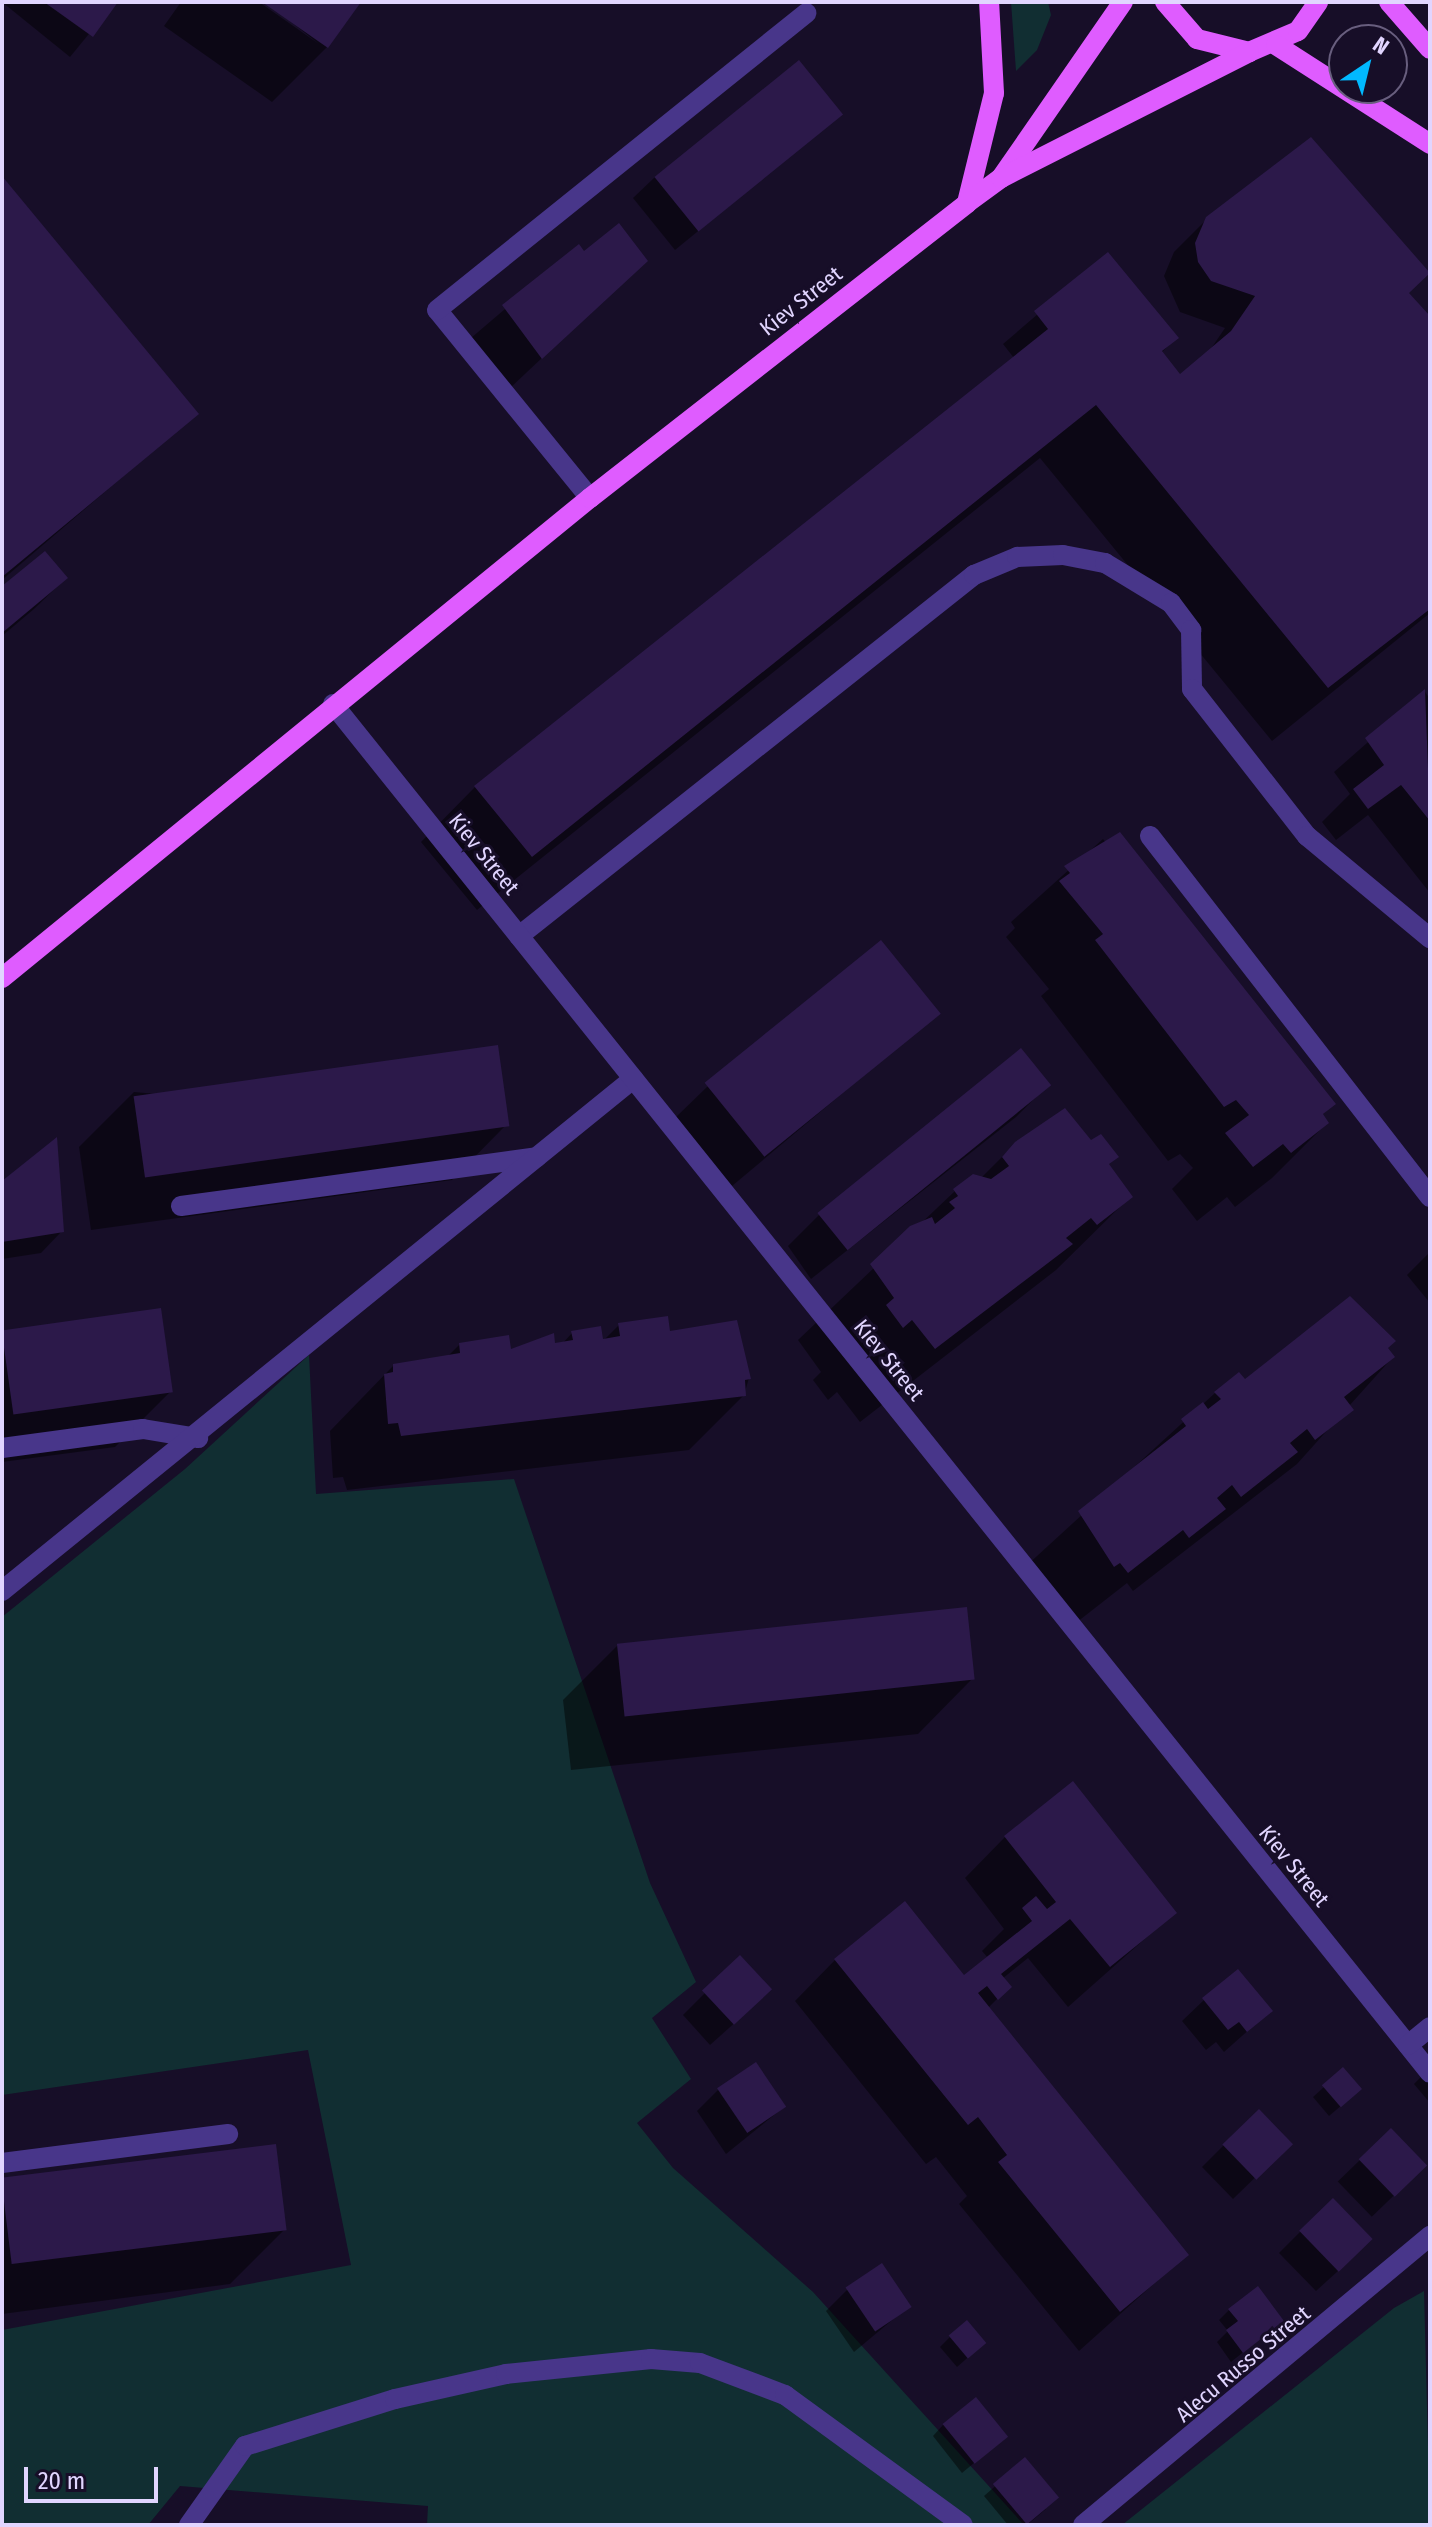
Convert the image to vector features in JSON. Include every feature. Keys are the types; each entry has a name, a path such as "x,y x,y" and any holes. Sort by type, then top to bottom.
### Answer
{"main road":[{"path":"967,203 994,93 989,2"},
{"name":"Kiev Street","path":"1001,178 1123,2"},
{"path":"1148,2 1197,39 1249,52"},
{"path":"1165,2 1176,21"},
{"path":"1389,2 1430,49"},
{"path":"1318,4 1276,45 1430,144"},
{"name":"Kiev Street","path":"2,978 333,704 590,498 1001,178 1249,52 1276,45"}],"street":[{"path":"590,498 437,310 806,13"},
{"path":"519,936 974,575 1017,557 1063,555 1105,563 1171,603 1191,630 1192,689 1307,836 1430,938"},
{"name":"Kiev Street","path":"333,704 1408,2045"},
{"path":"1150,836 1430,1197"},
{"path":"2,1591 198,1438 633,1079"},
{"path":"181,1206 537,1157"},
{"path":"2,1448 143,1429 198,1438"},
{"path":"1430,2027 1408,2045 1430,2073"},
{"path":"2,2163 228,2134"},
{"name":"Alecu Russo Street","path":"1083,2525 1430,2236"},
{"path":"189,2525 245,2446 395,2399 506,2374 651,2359 700,2363 785,2395 963,2525"}],"green space":[{"path":"1011,2 1048,2 1051,15 1037,50 1016,71"},
{"path":"309,1355 316,1494 514,1479 650,1883 696,1982 652,2018 691,2079 637,2123 673,2168 813,2292 1024,2525 427,2525 428,2506 180,2486 148,2525 2,2525 2,2330 351,2265 308,2050 2,2095 2,1617 185,1469"},
{"path":"1424,2291 1430,2525 1122,2525 1394,2308"}],"building":[{"path":"44,2 118,2 93,37"},
{"path":"262,2 361,2 328,48"},
{"path":"799,60 843,114 699,231 654,177"},
{"path":"1311,137 1430,273 1409,293 1430,316 1430,609 1328,688 1096,405 532,857 474,786 1048,329 1034,311 1108,252 1179,338 1162,351 1180,374 1231,331 1255,296 1211,281 1198,262 1195,243 1206,217"},
{"path":"2,176 199,414 2,577"},
{"path":"619,223 648,261 542,359 502,305 579,244 584,251"},
{"path":"45,551 68,578 2,633 2,586"},
{"path":"1425,689 1430,821 1401,785 1368,809 1353,789 1384,765 1365,738"},
{"path":"1120,832 1336,1104 1323,1114 1329,1123 1291,1153 1283,1144 1253,1167 1225,1133 1249,1115 1236,1100 1224,1107 1095,940 1103,934 1059,881 1070,873 1064,866"},
{"path":"881,940 941,1014 764,1157 705,1083"},
{"path":"498,1045 509,1126 145,1177 134,1096"},
{"path":"1021,1048 1051,1085 848,1250 817,1213"},
{"path":"1065,1108 1091,1140 1101,1134 1119,1157 1109,1164 1133,1197 1097,1225 1091,1218 1066,1238 1073,1244 935,1349 912,1320 903,1328 886,1305 894,1298 870,1264 910,1226 932,1217 935,1224 955,1208 949,1202 958,1196 953,1189 973,1174 991,1179 1009,1166 1002,1157 1015,1142"},
{"path":"57,1137 64,1232 2,1242 2,1181"},
{"path":"1350,1296 1396,1341 1388,1348 1395,1357 1344,1397 1354,1410 1315,1440 1307,1429 1290,1443 1298,1452 1241,1497 1232,1485 1217,1498 1226,1509 1189,1538 1183,1530 1128,1573 1120,1563 1114,1567 1078,1511 1186,1426 1181,1419 1203,1402 1208,1409 1221,1399 1214,1392 1239,1372 1245,1379"},
{"path":"161,1308 173,1392 13,1415 2,1330"},
{"path":"668,1316 670,1331 737,1320 751,1379 745,1380 746,1396 401,1436 398,1423 388,1424 384,1374 393,1372 393,1364 460,1353 459,1343 509,1335 511,1349 554,1333 555,1343 573,1340 571,1331 601,1326 603,1339 620,1336 618,1323"},
{"path":"967,1607 975,1680 625,1716 617,1644"},
{"path":"1073,1781 1177,1913 1110,1967 1070,1919 1001,1974 1012,1987 998,2000 987,1986 978,1993 1189,2255 1120,2312 998,2162 1007,2155 978,2117 968,2125 834,1959 905,1901 964,1975 1032,1921 1022,1908 1036,1896 1047,1909 1056,1902 1004,1836"},
{"path":"740,1955 772,1989 734,2025 702,1990"},
{"path":"1238,1969 1273,2011 1247,2032 1239,2022 1228,2030 1202,1998"},
{"path":"756,2062 786,2107 747,2133 717,2088"},
{"path":"1343,2067 1362,2089 1341,2107 1322,2085"},
{"path":"1259,2109 1293,2144 1256,2180 1222,2144"},
{"path":"1391,2128 1427,2165 1395,2197 1359,2159"},
{"path":"276,2144 287,2230 12,2264 2,2178"},
{"path":"1333,2198 1373,2239 1339,2272 1299,2231"},
{"path":"882,2263 912,2307 875,2332 846,2288"},
{"path":"1258,2286 1284,2321 1243,2353 1226,2330 1238,2321 1228,2309"},
{"path":"967,2320 986,2343 968,2358 949,2335"},
{"path":"976,2397 1008,2437 975,2464 943,2424"},
{"path":"1025,2457 1059,2498 1027,2525 993,2484"}]}
